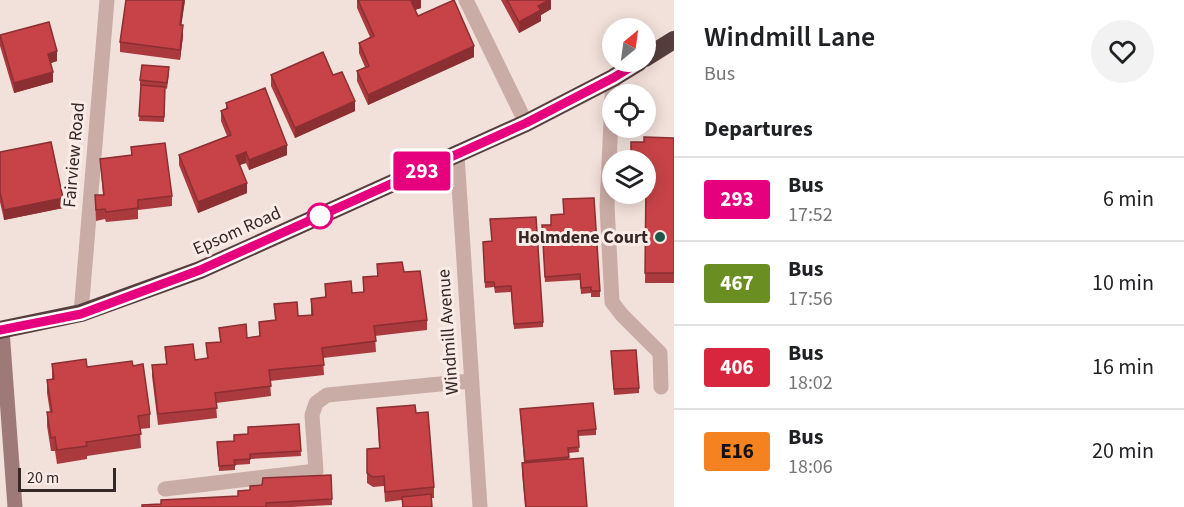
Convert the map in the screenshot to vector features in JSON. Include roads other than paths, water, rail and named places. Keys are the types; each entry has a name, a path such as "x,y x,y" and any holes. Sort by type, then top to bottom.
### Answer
{"highway":[{"path":"656,51 674,40"},
{"name":"Epsom Road","path":"1,330 81,314 193,273 526,123 623,72"}],"main road":[{"path":"1,330 15,507"}],"street":[{"name":"Fairview Road","path":"81,314 107,0"},
{"path":"466,0 526,123"},
{"path":"613,78 607,206 612,302 660,353 662,387"},
{"name":"Windmill Avenue","path":"457,155 480,507"},
{"path":"165,489 316,471 312,415 316,403 327,395 471,381"}],"place":[{"name":"Holmdene Court","path":"660,237"}]}
